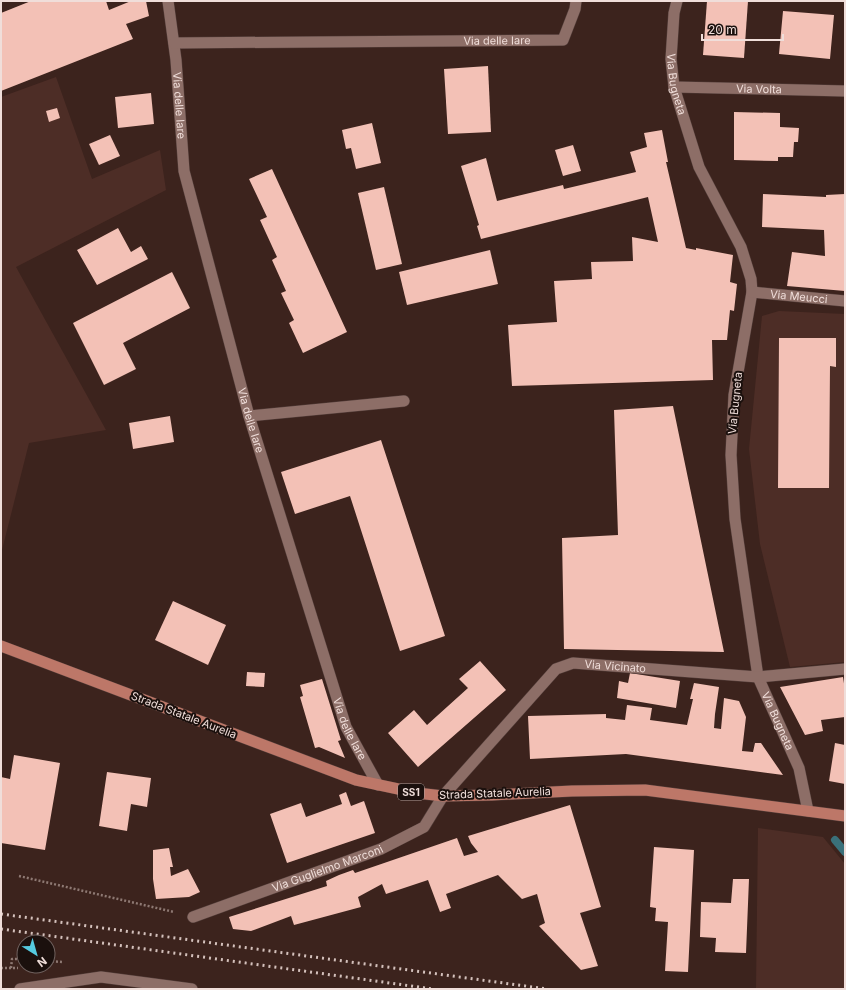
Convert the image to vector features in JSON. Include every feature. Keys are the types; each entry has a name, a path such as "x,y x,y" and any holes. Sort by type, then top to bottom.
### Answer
{"main road":[{"name":"Strada Statale Aurelia","path":"1,646 356,780 378,785 443,796 645,790 845,816"}],"street":[{"name":"Via delle Iare","path":"168,1 174,43 184,171 249,416 346,727 378,785"},
{"name":"Via delle Iare","path":"174,43 563,40 575,9 576,1"},
{"name":"Via Bugneta","path":"677,1 674,13 671,59 674,87 699,167 741,247 751,279 752,292 734,395 731,455 735,519 758,677 799,768 808,811"},
{"name":"Via Volta","path":"674,87 845,91"},
{"name":"Via Meucci","path":"752,292 845,301"},
{"path":"249,416 404,401"},
{"name":"Via Vicinato","path":"443,796 556,669 573,663 758,677 845,669"},
{"name":"Via Guglielmo Marconi","path":"193,916 381,849 424,827 443,796"},
{"path":"20,989 101,977 192,989"}],"path":[{"path":"19,876 193,916"},
{"path":"11,968 12,959 16,959"}],"shaded area":[{"path":"56,77 92,179 160,150 166,190 16,267 106,430 29,443 1,554 1,97"},
{"path":"779,311 845,314 845,662 790,667 760,544 749,449 762,316"},
{"path":"758,828 823,837 845,864 845,989 756,989"}],"building":[{"path":"31,1 106,1 109,10 131,1 146,1 149,16 126,24 133,39 1,91 1,13"},
{"path":"707,1 748,1 744,58 703,55"},
{"path":"783,11 834,15 830,59 779,54"},
{"path":"488,66 491,132 448,134 444,69"},
{"path":"151,93 154,124 118,128 115,97"},
{"path":"57,108 60,118 49,122 46,111"},
{"path":"734,112 780,113 780,127 799,128 798,142 794,142 793,157 778,157 778,161 734,160"},
{"path":"372,123 381,163 356,169 351,148 346,149 342,130"},
{"path":"662,130 668,162 666,162 686,248 696,250 696,248 733,255 730,282 737,284 734,311 730,310 727,340 712,340 713,380 512,386 508,325 557,322 554,281 592,279 591,262 633,261 632,237 658,242 648,197 481,239 477,226 479,225 461,166 486,158 497,201 563,185 564,189 636,172 630,152 647,147 644,133"},
{"path":"110,135 120,156 99,165 89,144"},
{"path":"573,145 581,171 563,176 555,150"},
{"path":"272,169 347,332 303,353 289,323 294,320 281,293 286,291 272,260 277,257 260,220 267,217 249,179"},
{"path":"384,187 402,264 376,270 358,193"},
{"path":"763,194 826,197 826,195 845,194 845,291 787,286 792,252 825,256 824,230 762,227"},
{"path":"118,228 131,252 141,246 148,259 97,285 77,250"},
{"path":"490,250 498,284 407,305 399,272"},
{"path":"172,272 190,308 123,343 136,369 104,385 73,323"},
{"path":"779,338 836,338 836,367 830,366 829,488 778,488"},
{"path":"673,406 724,652 564,649 562,538 618,535 614,410"},
{"path":"170,416 174,442 133,449 129,423"},
{"path":"381,440 445,636 400,651 350,496 295,514 281,472"},
{"path":"173,601 226,625 208,665 155,640"},
{"path":"480,661 506,690 418,767 388,733 414,710 427,725 468,688 459,679"},
{"path":"247,672 265,673 264,687 246,686"},
{"path":"630,673 680,681 676,708 617,698 619,681 628,683"},
{"path":"843,677 845,690 845,717 821,720 823,731 805,735 780,687"},
{"path":"322,679 341,740 338,741 345,758 319,747 315,748 300,697 303,696 300,685"},
{"path":"694,683 719,687 714,728 721,729 724,698 739,701 746,717 742,751 753,752 755,743 761,743 783,775 626,754 530,759 528,716 606,714 606,718 625,720 627,705 652,708 650,720 687,725 693,699 690,699"},
{"path":"835,743 845,745 845,784 829,781"},
{"path":"14,755 60,763 45,850 1,843 1,777 10,779"},
{"path":"107,772 151,778 147,807 131,804 127,831 99,826"},
{"path":"346,792 351,806 364,801 375,833 287,863 270,814 301,803 306,817 342,804 339,795"},
{"path":"570,805 601,907 580,913 598,966 581,970 539,926 545,923 537,894 522,899 498,875 446,894 451,908 440,912 428,880 386,894 382,884 358,897 361,907 294,925 291,916 251,931 233,929 229,917 327,886 326,881 339,875 353,870 355,873 457,838 464,856 478,852 468,836"},
{"path":"654,847 694,850 688,972 665,971 668,922 655,921 656,908 650,907"},
{"path":"169,848 173,867 170,867 171,876 188,869 200,892 189,897 156,899 153,879 153,850"},
{"path":"733,879 749,879 746,953 715,952 716,938 700,937 701,902 731,903"}],"waterway":[{"path":"835,840 845,852"}],"railway":[{"path":"1,914 547,989"},
{"path":"1,929 433,989"}]}
